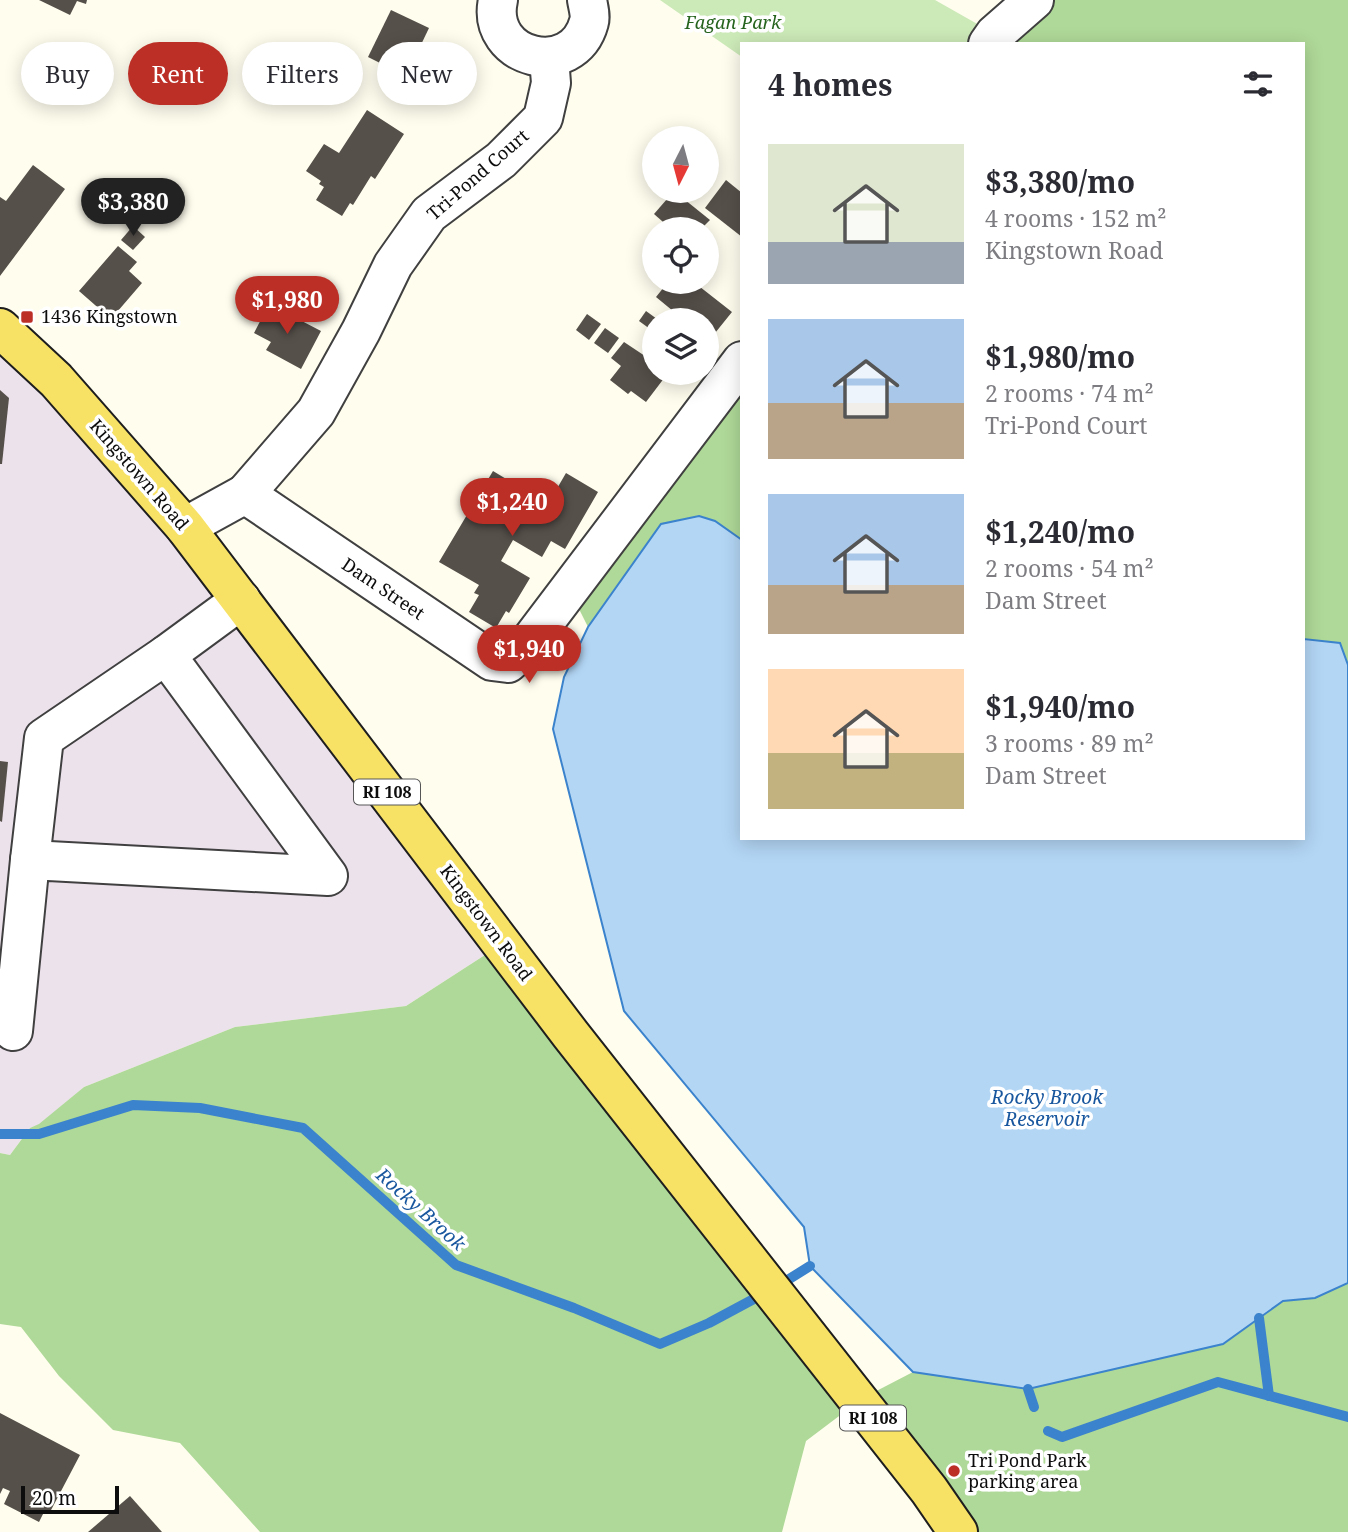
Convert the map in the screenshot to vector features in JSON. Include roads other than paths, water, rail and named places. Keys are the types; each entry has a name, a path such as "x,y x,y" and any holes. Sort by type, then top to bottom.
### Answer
{"main road":[{"name":"Kingstown Road","path":"0,328 56,380 185,527 571,1035 929,1490 958,1532"}],"street":[{"path":"498,0 500,31 520,53 549,58 575,46 590,20 587,0"},
{"path":"989,42 1034,0"},
{"name":"Tri-Pond Court","path":"245,494 316,412 361,331 393,265 429,214 501,160 543,118 551,83 549,58"},
{"name":"Dam Street","path":"245,494 492,661 509,663 525,648 740,364"},
{"path":"185,527 245,494"},
{"path":"13,1031 44,738 241,600"},
{"path":"30,860 328,876 166,655"}],"water":[{"name":"Rocky Brook Reservoir","path":"699,516 715,521 740,539 740,840 1305,840 1305,639 1340,643 1348,665 1348,1283 1315,1298 1283,1301 1223,1344 1028,1389 913,1372 810,1266 804,1227 624,1011 553,729 564,677 588,627 661,524"}],"waterway":[{"name":"Rocky Brook","path":"0,1134 39,1134 133,1105 200,1108 303,1128 456,1265 574,1308 660,1344 709,1323 765,1293"},
{"name":"Rocky Brook","path":"778,1286 810,1266"},
{"path":"1259,1318 1269,1396"},
{"path":"1048,1431 1062,1437 1218,1382 1348,1417"},
{"path":"1028,1389 1034,1407"}],"place":[{"name":"1436 Kingstown","path":"27,317"},
{"name":"Tri Pond Park parking area","path":"954,1471"}],"park label":[{"name":"Fagan Park","path":"733,23"}]}
